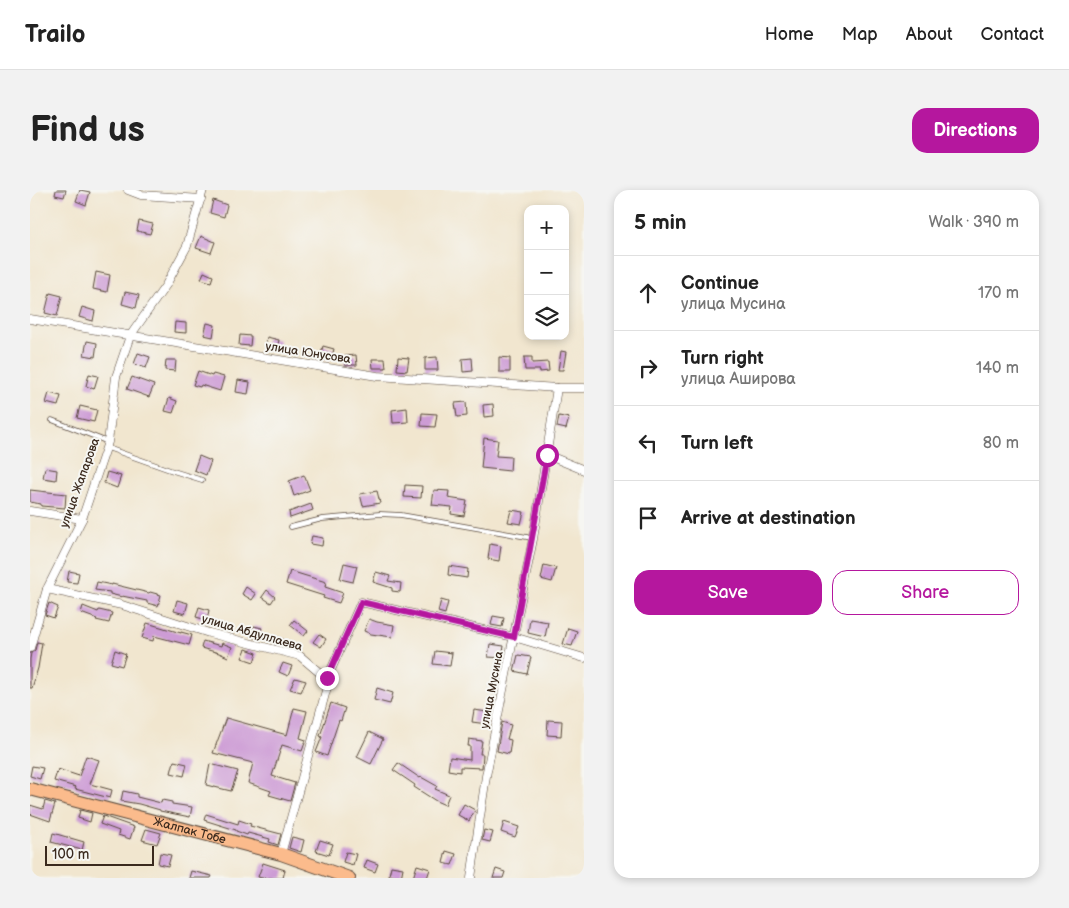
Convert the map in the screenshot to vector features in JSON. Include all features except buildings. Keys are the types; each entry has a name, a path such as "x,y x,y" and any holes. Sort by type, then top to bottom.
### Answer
{"main road":[{"name":"Жалпак Тобе","path":"30,789 281,854 349,878"}],"street":[{"path":"128,190 141,195 201,199"},
{"name":"улица Жапарова","path":"30,648 47,589 82,519 107,444 116,377 130,336 166,285 187,246 203,190"},
{"name":"улица Юнусова","path":"30,319 377,376 558,388 584,388"},
{"name":"улица Мусина","path":"471,878 486,776 533,539 558,388"},
{"path":"547,455 584,470"},
{"path":"30,511 82,519"},
{"name":"улица Абдуллаева","path":"47,589 122,605 209,633 300,656 327,678"},
{"path":"281,854 327,687 327,678 361,602 514,637 584,658"}],"lane":[{"path":"52,420 170,470 202,480"},
{"path":"291,527 322,519 394,514 533,539"}],"route":[{"path":"327,678 361,602 514,637 547,455"}]}
